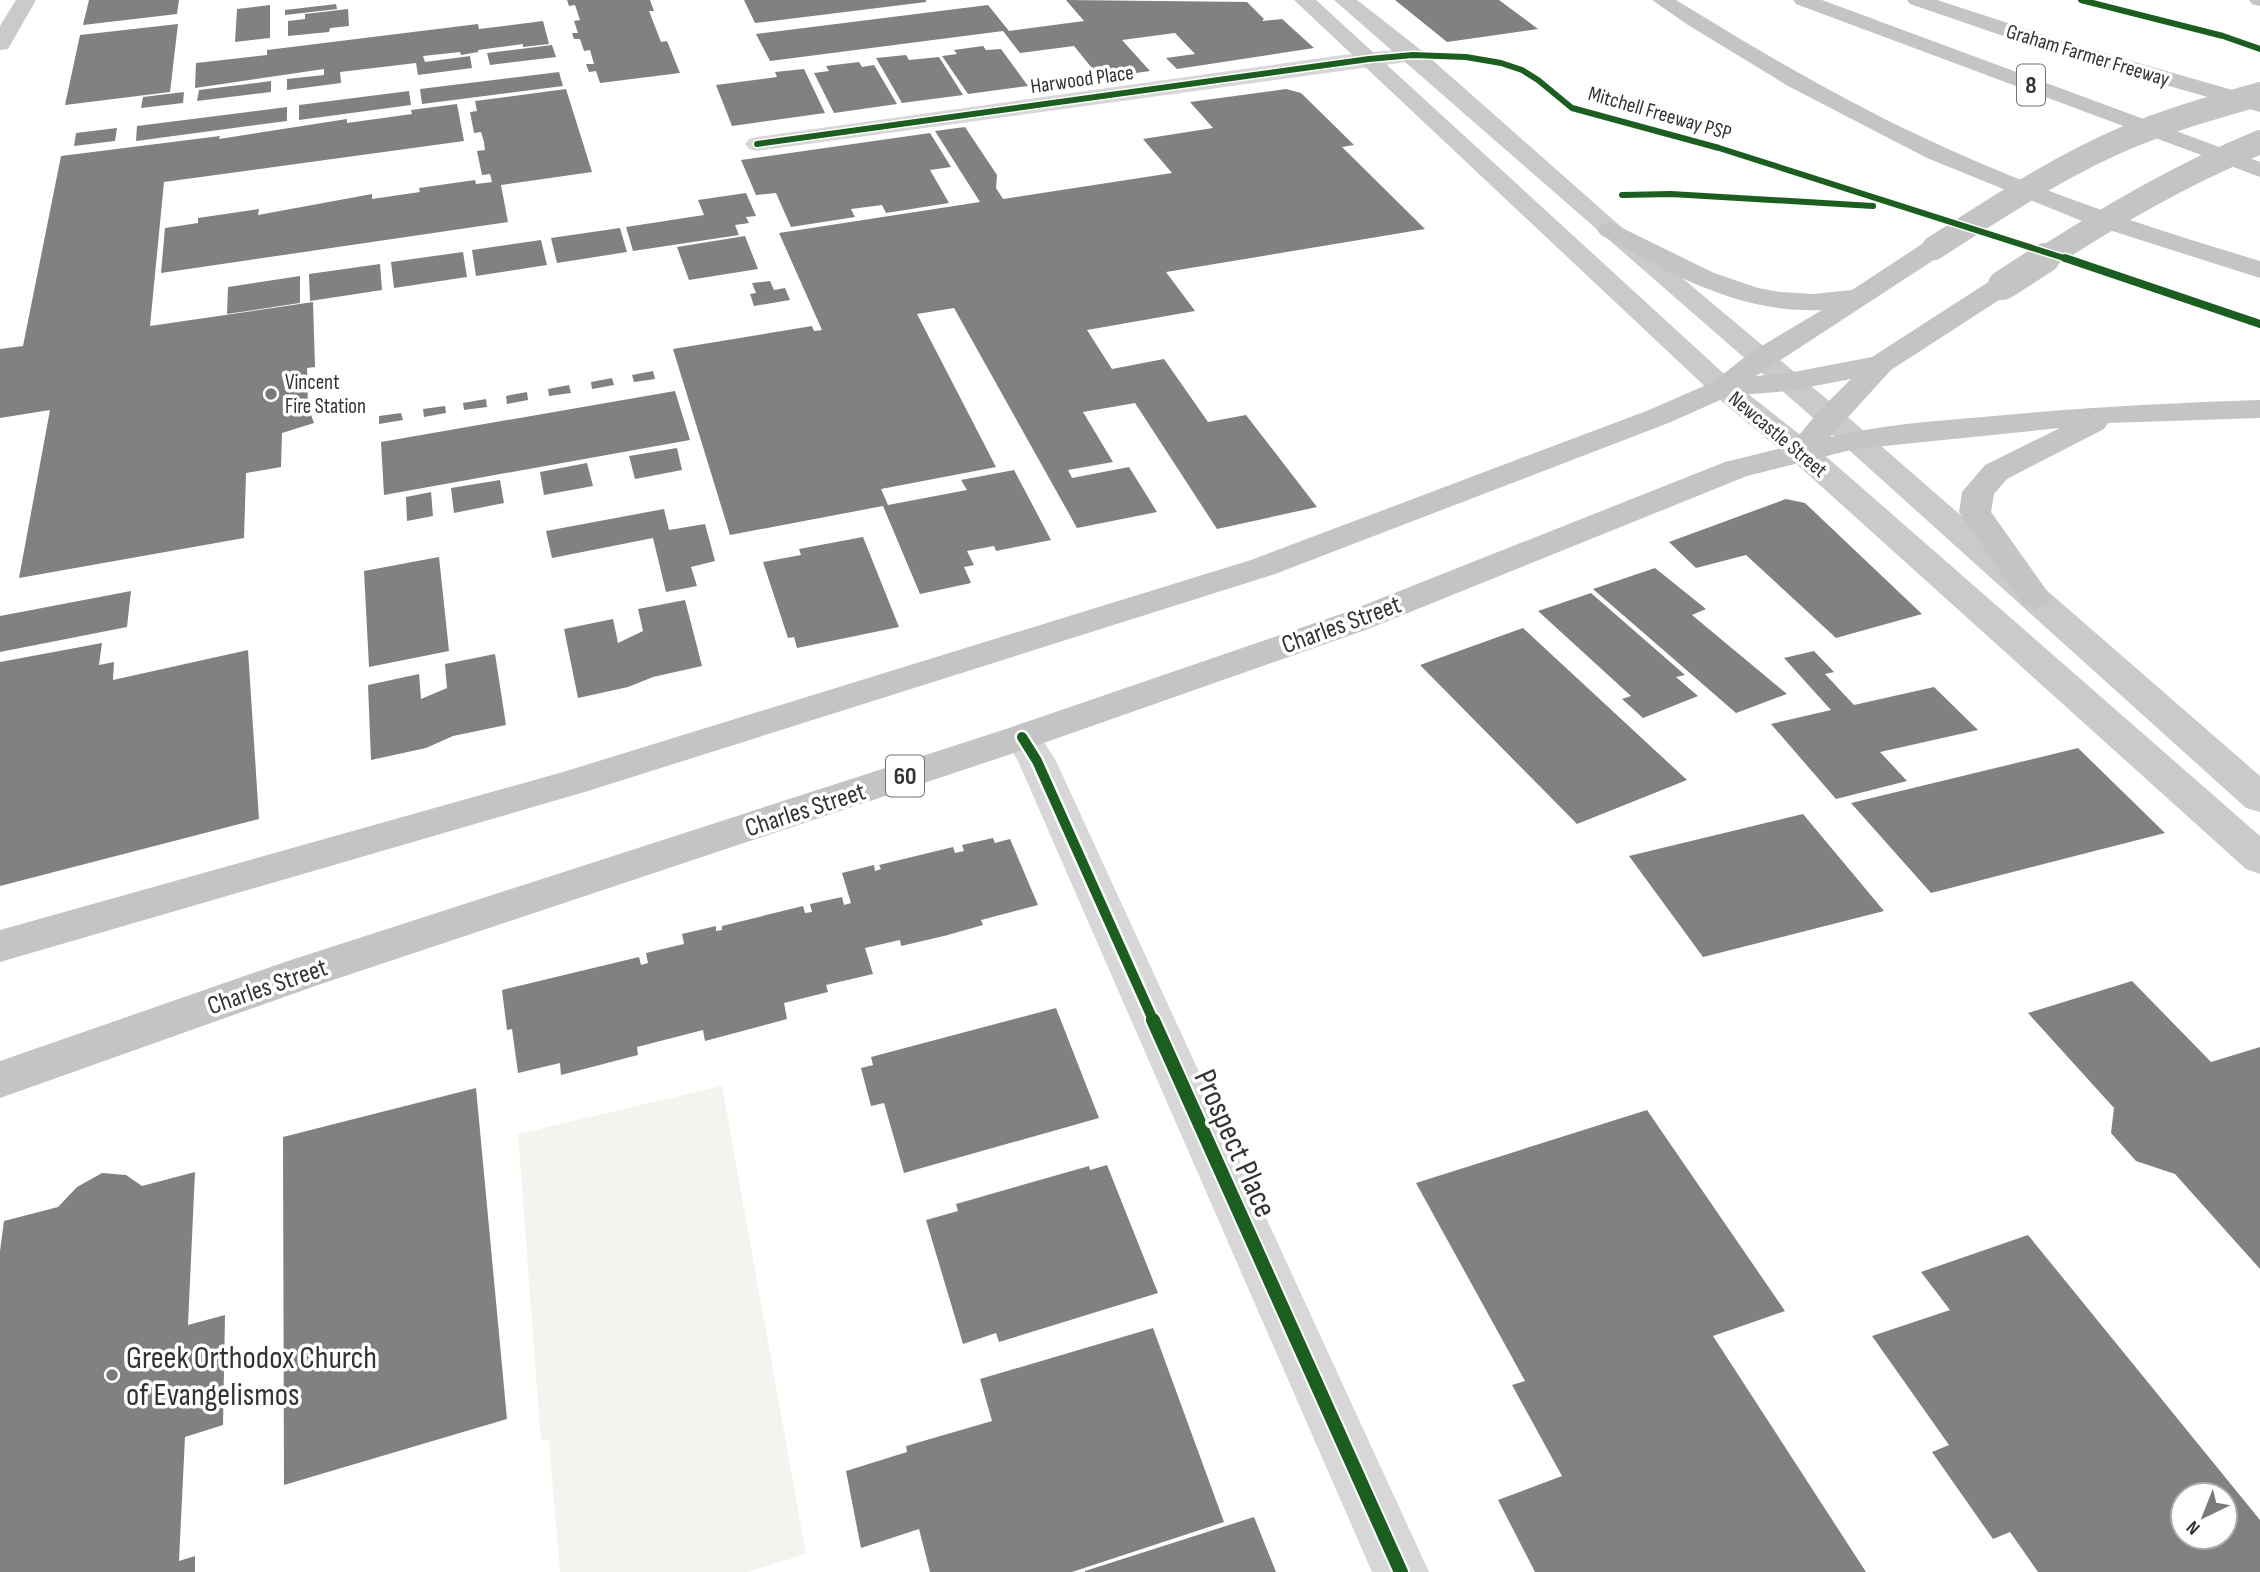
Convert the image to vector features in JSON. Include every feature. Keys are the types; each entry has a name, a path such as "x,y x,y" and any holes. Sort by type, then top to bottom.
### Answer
{"highway":[{"path":"1662,0 1823,97 1937,153 2069,208 2260,270"},
{"name":"8","path":"1803,0 2260,170"},
{"name":"Graham Farmer Freeway","path":"1917,0 2058,47 2260,105"},
{"path":"0,946 574,782 1263,566 1660,416 1723,388 1760,359 2057,173 2126,138 2185,115 2260,94"},
{"path":"1802,452 1830,417 1881,364 2130,204 2209,163 2260,142"},
{"path":"1610,230 1703,279 1751,294 1807,302 1858,298"},
{"path":"1723,388 1788,382 1881,364"},
{"name":"Charles Street","path":"0,1080 303,973 1022,737 1356,621 1736,469 1855,440 1990,424 2110,414 2260,409"},
{"path":"2035,598 1975,512 1978,492 1996,472 2110,414"}],"main road":[{"path":"0,44 26,0"},
{"name":"Newcastle Street","path":"1304,0 1723,388 1802,452 2260,859"},
{"name":"Newcastle Street","path":"1344,0 1413,55 1610,230 1830,417 2260,798"}],"street":[{"name":"Harwood Place","path":"757,144 1413,55"},
{"name":"Prospect Place","path":"1022,737 1037,761 1401,1572"}],"shaded area":[{"path":"722,1086 806,1554 747,1572 560,1572 549,1440 541,1441 518,1134"}],"building":[{"path":"89,0 179,0 177,14 83,25"},
{"path":"567,0 650,0 654,11 649,11 661,42 667,41 680,73 600,83 596,71 589,72 586,64 594,64 590,50 584,51 580,39 574,39 572,33 578,33 574,21 580,20 575,5 569,6"},
{"path":"744,0 926,0 926,2 755,23"},
{"path":"1066,0 1247,2 1264,19 1262,21 1282,19 1314,48 1177,69 1166,58 1195,54 1175,33 1122,40 1150,71 1100,78 1074,46 1020,53 1003,31 770,61 756,34 988,5 1009,31 1084,21"},
{"path":"1395,0 1499,0 1538,29 1447,42"},
{"path":"336,4 337,9 285,15 285,10"},
{"path":"270,5 270,38 235,42 237,9"},
{"path":"348,9 349,26 330,28 329,32 288,36 288,21 305,19 305,14"},
{"path":"543,21 549,44 523,47 523,44 461,55 460,52 423,56 425,62 470,56 472,68 418,75 416,63 340,72 341,83 287,90 287,79 324,75 324,69 195,88 196,63 267,55 267,50 478,24 479,29"},
{"path":"178,24 170,92 65,105 80,35"},
{"path":"552,45 556,57 490,65 487,53"},
{"path":"983,46 986,50 1001,49 1028,86 968,94 942,56 957,54 954,50"},
{"path":"906,55 909,60 939,57 963,95 902,103 876,58"},
{"path":"859,62 862,67 874,65 897,104 834,113 814,73 829,71 826,66"},
{"path":"804,69 825,113 732,126 716,85 777,77 775,72"},
{"path":"559,72 563,86 422,104 420,89"},
{"path":"271,81 271,92 197,101 199,90"},
{"path":"566,89 592,172 501,185 508,222 161,273 165,228 198,223 198,218 259,209 258,215 372,194 372,199 420,192 419,188 475,180 476,184 492,182 490,174 482,175 477,151 485,150 484,142 481,132 474,133 470,112 477,111 475,101"},
{"path":"1286,89 1301,93 1354,145 1342,147 1425,229 1166,272 1195,311 1087,330 1112,369 1164,359 1208,422 1246,415 1317,507 1217,529 1135,403 1083,412 1113,462 1068,470 1072,478 1129,467 1157,512 1077,528 954,308 917,314 996,467 881,489 888,505 967,490 961,480 1014,470 1051,540 996,551 994,546 967,551 974,565 964,567 971,583 920,594 883,506 730,535 673,349 812,326 814,331 822,330 779,233 980,202 935,131 965,127 997,175 996,188 1003,199 1172,173 1143,139 1213,128 1190,102"},
{"path":"409,91 411,105 299,120 299,105"},
{"path":"184,92 183,103 141,108 143,97"},
{"path":"457,104 464,141 164,182 150,326 313,302 315,367 307,368 308,407 314,423 282,433 281,467 246,473 244,538 19,578 50,410 0,418 0,349 23,346 61,156 220,136 219,139 347,119 347,123 412,114 411,110"},
{"path":"287,107 287,121 136,141 137,126"},
{"path":"117,128 115,141 74,146 76,133"},
{"path":"930,133 951,167 930,170 949,203 886,213 882,205 851,209 855,217 791,227 776,193 756,195 741,160"},
{"path":"746,193 756,216 746,217 749,223 735,225 739,235 633,251 626,227 704,215 698,200"},
{"path":"620,228 627,252 557,263 551,238"},
{"path":"745,236 758,269 689,280 677,247"},
{"path":"541,240 547,265 476,276 472,250"},
{"path":"463,252 467,277 394,288 391,262"},
{"path":"380,264 382,290 310,301 309,274"},
{"path":"300,276 300,303 227,314 228,287"},
{"path":"770,281 774,290 785,288 790,300 754,306 750,294 756,293 752,283"},
{"path":"653,371 655,379 634,382 632,375"},
{"path":"612,378 614,385 592,389 591,382"},
{"path":"569,385 571,393 549,396 548,389"},
{"path":"675,391 690,440 384,495 381,442"},
{"path":"527,392 528,400 507,404 506,396"},
{"path":"486,399 487,407 464,410 463,403"},
{"path":"445,406 446,413 424,417 423,409"},
{"path":"401,413 403,420 379,424 379,416"},
{"path":"677,448 682,470 635,479 629,456"},
{"path":"587,463 593,486 544,495 540,472"},
{"path":"500,480 504,503 454,513 451,488"},
{"path":"431,492 433,516 407,521 406,497"},
{"path":"1786,499 1805,503 1922,614 1836,638 1746,555 1696,568 1669,542"},
{"path":"664,509 669,530 705,524 715,561 691,567 697,586 666,592 653,538 552,558 546,531"},
{"path":"863,537 899,627 797,648 794,637 788,638 763,562 801,555 799,549"},
{"path":"439,557 449,651 369,667 364,571"},
{"path":"1655,568 1706,609 1692,615 1787,694 1736,713 1593,589"},
{"path":"131,591 127,627 0,652 0,616"},
{"path":"1591,593 1685,675 1676,677 1698,696 1643,718 1622,699 1631,696 1538,611"},
{"path":"685,600 702,666 578,698 564,629 613,619 618,643 643,631 638,609"},
{"path":"1523,628 1687,780 1577,824 1420,665"},
{"path":"102,643 99,665 114,662 113,680 248,650 259,819 0,886 0,662"},
{"path":"1814,651 1834,672 1825,674 1854,705 1934,687 1978,730 1880,752 1907,781 1836,799 1771,724 1831,710 1784,658"},
{"path":"495,654 506,725 453,736 426,748 371,760 368,685 419,674 421,699 447,688 445,664"},
{"path":"2078,748 2165,833 1931,893 1851,803"},
{"path":"1803,814 1884,911 1703,957 1629,856"},
{"path":"993,838 995,843 1010,839 1038,905 981,920 983,925 944,936 901,946 900,940 865,948 873,974 826,985 828,992 784,1003 787,1019 705,1041 703,1030 637,1047 638,1055 561,1075 560,1063 518,1073 512,1029 507,1030 502,990 639,957 641,965 648,963 646,953 684,944 682,934 716,926 716,931 722,930 722,926 803,906 805,913 812,912 810,904 842,897 844,905 851,903 842,873 874,865 875,871 881,869 879,865 953,847 955,853 964,851 962,845"},
{"path":"2132,981 2211,1062 2260,1047 2260,1269 2175,1174 2136,1161 2111,1133 2114,1108 2028,1013"},
{"path":"1056,1008 1099,1118 904,1173 884,1103 871,1106 861,1068 873,1065 871,1057"},
{"path":"476,1088 507,1419 284,1485 283,1137"},
{"path":"1647,1110 1785,1311 1713,1336 1866,1572 1535,1572 1498,1500 1562,1476 1512,1385 1525,1381 1416,1183"},
{"path":"1107,1165 1158,1293 999,1342 996,1333 963,1344 926,1220 958,1211 956,1204 1089,1166 1090,1170"},
{"name":"Greek Orthodox Church of Evangelismos","path":"195,1172 188,1325 225,1315 223,1425 185,1437 179,1561 195,1556 195,1572 0,1572 0,1251 4,1221 58,1207 77,1187 102,1173 126,1175 142,1186"},
{"path":"2028,1235 2228,1481 2169,1481 2169,1551 2239,1551 2239,1494 2260,1520 2260,1572 2038,1572 2010,1532 1993,1539 1932,1452 1949,1445 1872,1336 1950,1310 1921,1272"},
{"path":"1153,1328 1224,1522 1072,1572 930,1572 919,1529 861,1548 846,1471 907,1452 906,1446 992,1421 980,1379"},
{"path":"1254,1517 1276,1572 1085,1572 1085,1571"}],"cycle path":[{"path":"2081,0 2223,36 2260,49"},
{"name":"Mitchell Freeway PSP","path":"757,144 1369,59 1413,55 1466,57 1522,70 1572,108 1719,148 1911,211 1982,230 2260,324"},
{"path":"1622,195 1671,194 1873,206"},
{"path":"1022,737 1037,761 1401,1572"}],"place":[{"name":"Vincent Fire Station","path":"271,394"},
{"name":"Greek Orthodox Church of Evangelismos","path":"112,1375"}]}
